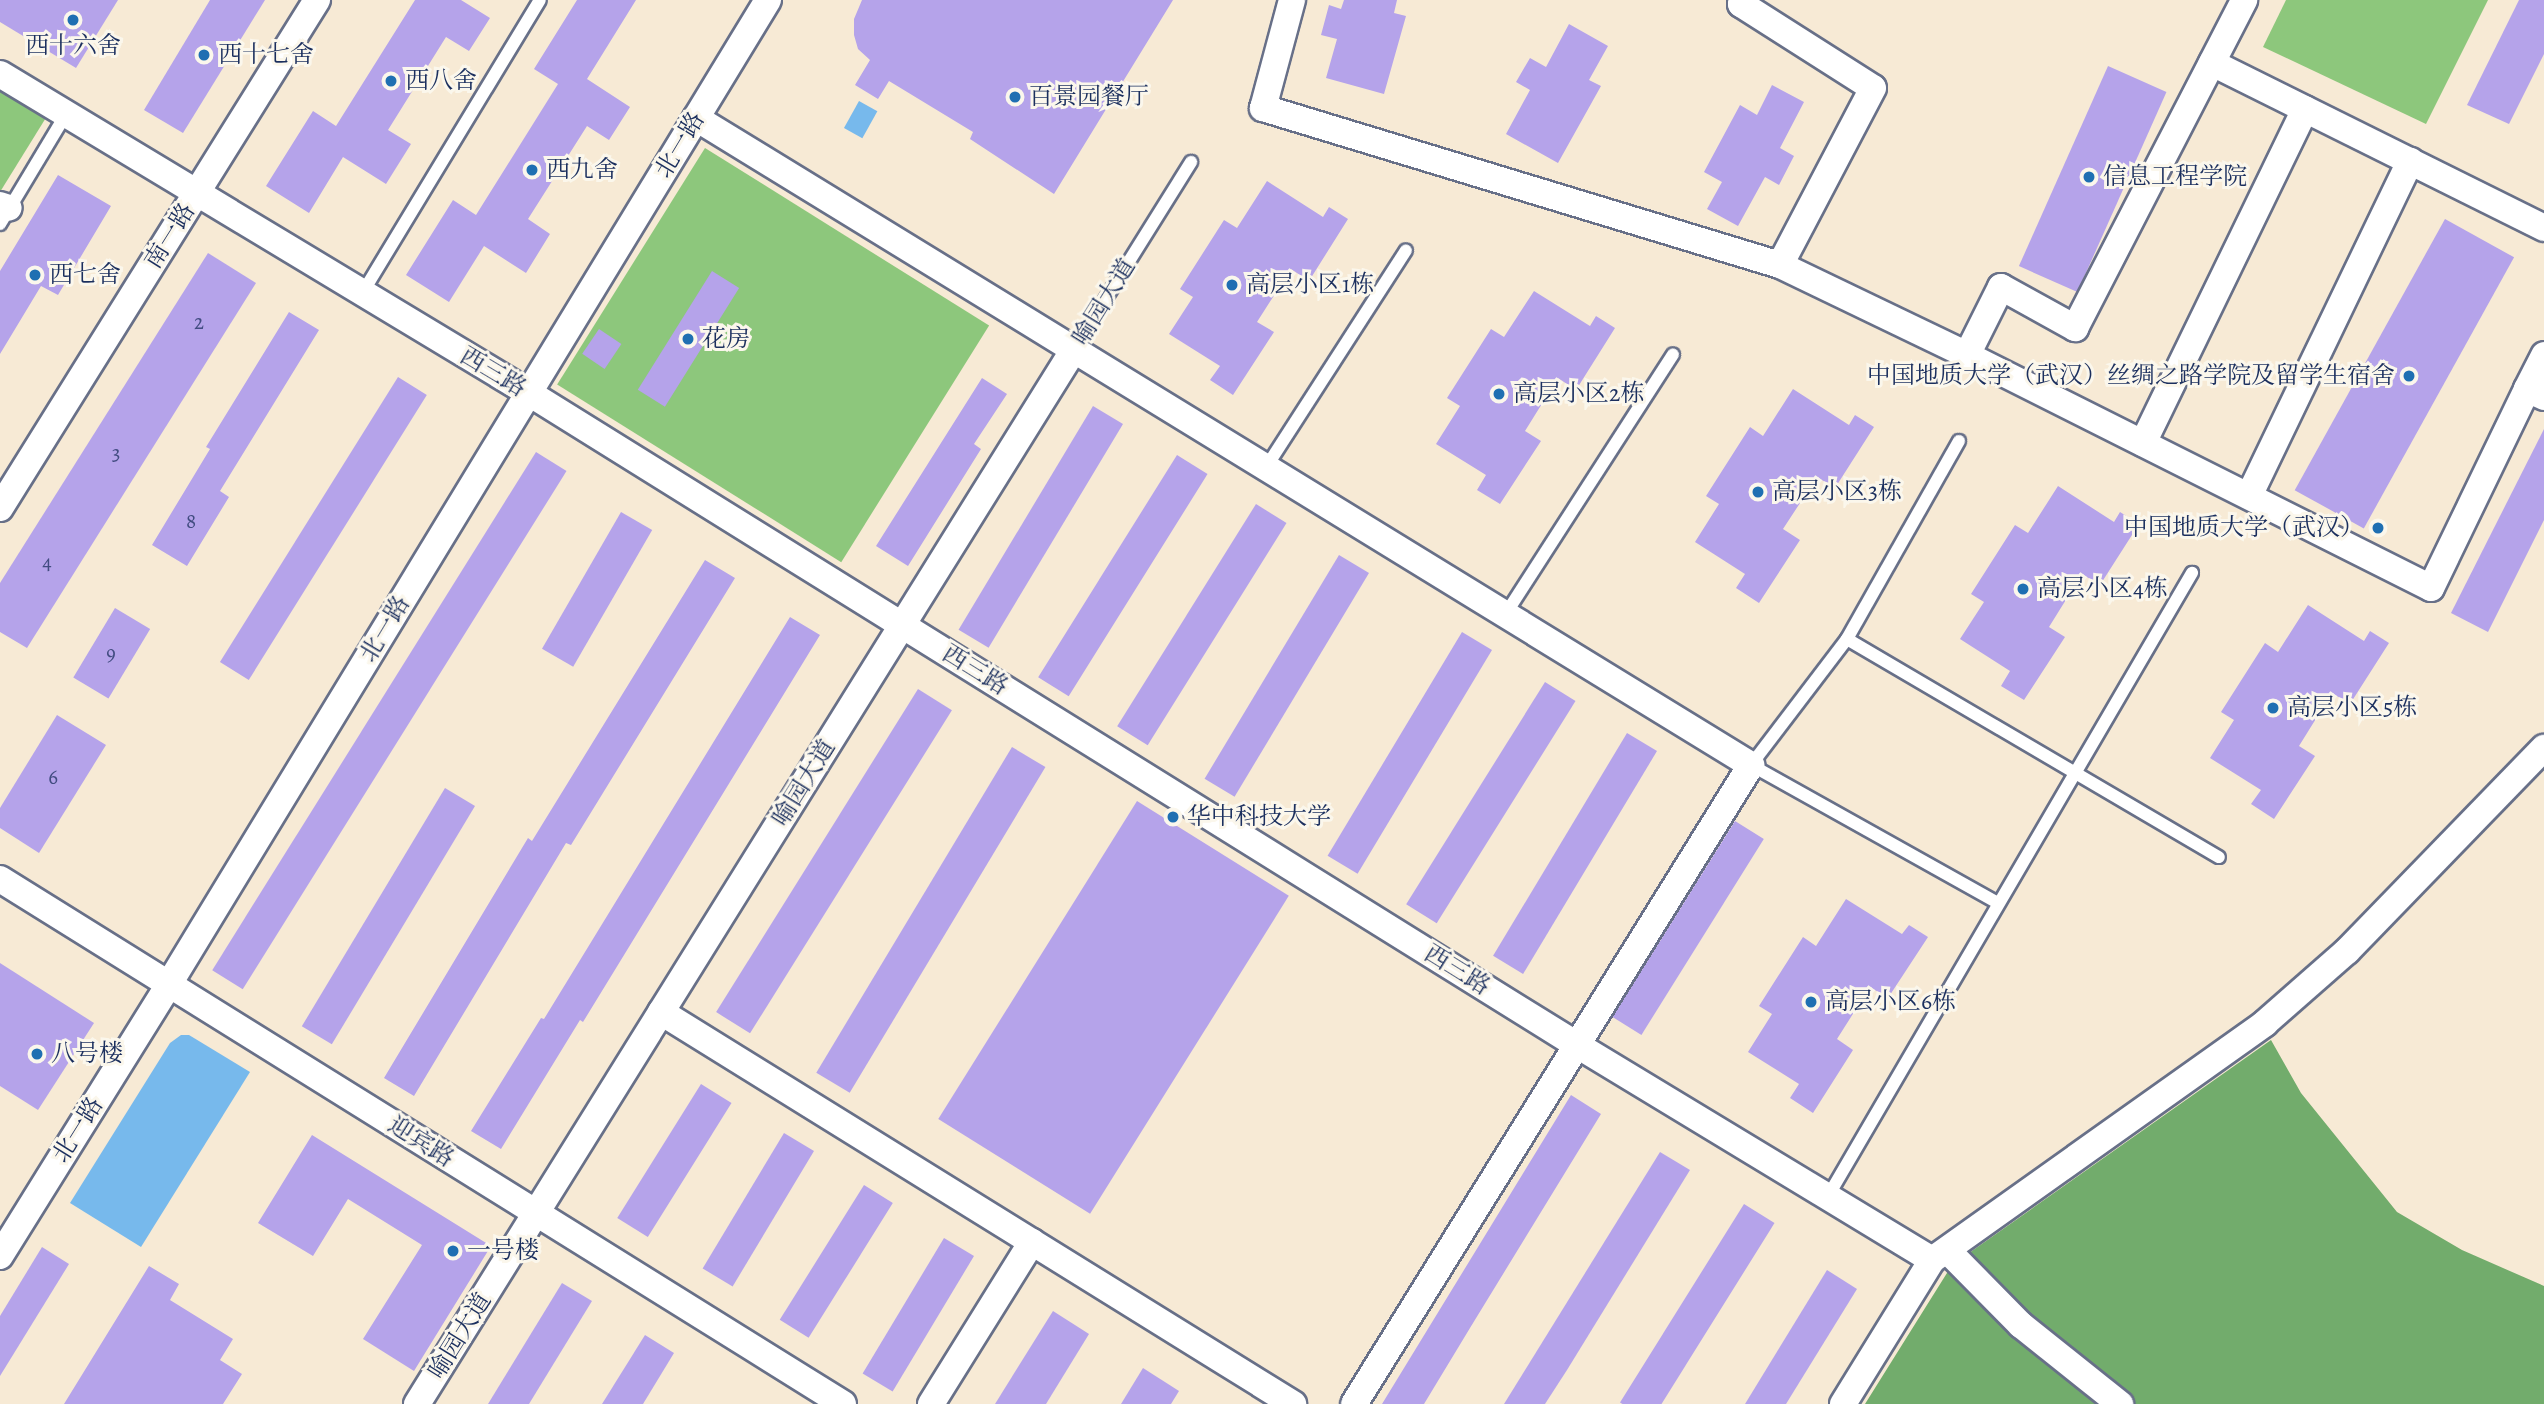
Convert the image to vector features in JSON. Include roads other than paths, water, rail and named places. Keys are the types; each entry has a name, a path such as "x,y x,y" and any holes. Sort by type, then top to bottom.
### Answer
{"street":[{"name":"南一路","path":"0,508 317,0"},
{"name":"北一路","path":"0,1256 169,984 768,0"},
{"path":"1292,0 1263,107 1780,265 1967,355 2431,588 2536,393 2544,355"},
{"path":"1744,0 1741,4 1873,88 1780,265"},
{"path":"1967,355 2001,287 2076,328 2244,0"},
{"path":"2212,63 2544,228"},
{"name":"西三路","path":"0,74 529,393 1577,1045 1828,1198 1940,1256 2120,1404"},
{"path":"2143,443 2305,109"},
{"path":"696,118 1751,765 1354,1404"},
{"path":"2249,496 2410,161"},
{"name":"喻园大道","path":"417,1404 1073,351"},
{"path":"1843,1404 1940,1256 2265,1023 2347,951 2544,748"},
{"name":"迎宾路","path":"0,879 843,1404"},
{"path":"661,1012 1293,1404"},
{"path":"931,1404 1032,1242"}],"lane":[{"path":"363,292 540,0"},
{"path":"3,212 66,114"},
{"name":"喻园大道","path":"1073,351 1191,162"},
{"path":"1265,469 1406,250"},
{"path":"1505,615 1673,354"},
{"path":"1959,441 1847,639 1751,765 1998,903"},
{"path":"1828,1198 2192,573"},
{"path":"1847,639 2074,775 2219,857"}],"water":[{"path":"859,101 877,111 862,138 844,128"},
{"path":"181,1035 189,1035 250,1072 141,1247 70,1203 170,1043"}],"place":[{"name":"西十六舍","path":"73,20"},
{"name":"西十七舍","path":"204,55"},
{"name":"西八舍","path":"391,81"},
{"name":"百景园餐厅","path":"1015,97"},
{"name":"西九舍","path":"532,170"},
{"name":"信息工程学院","path":"2089,177"},
{"name":"西七舍","path":"35,275"},
{"name":"高层小区1栋","path":"1232,285"},
{"name":"花房","path":"688,339"},
{"name":"中国地质大学（武汉）丝绸之路学院及留学生宿舍","path":"2409,376"},
{"name":"高层小区2栋","path":"1499,394"},
{"name":"高层小区3栋","path":"1758,492"},
{"name":"中国地质大学（武汉）","path":"2378,528"},
{"name":"高层小区4栋","path":"2023,589"},
{"name":"高层小区5栋","path":"2273,708"},
{"name":"华中科技大学","path":"1173,817"},
{"name":"高层小区6栋","path":"1811,1002"},
{"name":"八号楼","path":"37,1054"},
{"name":"一号楼","path":"453,1251"}]}
